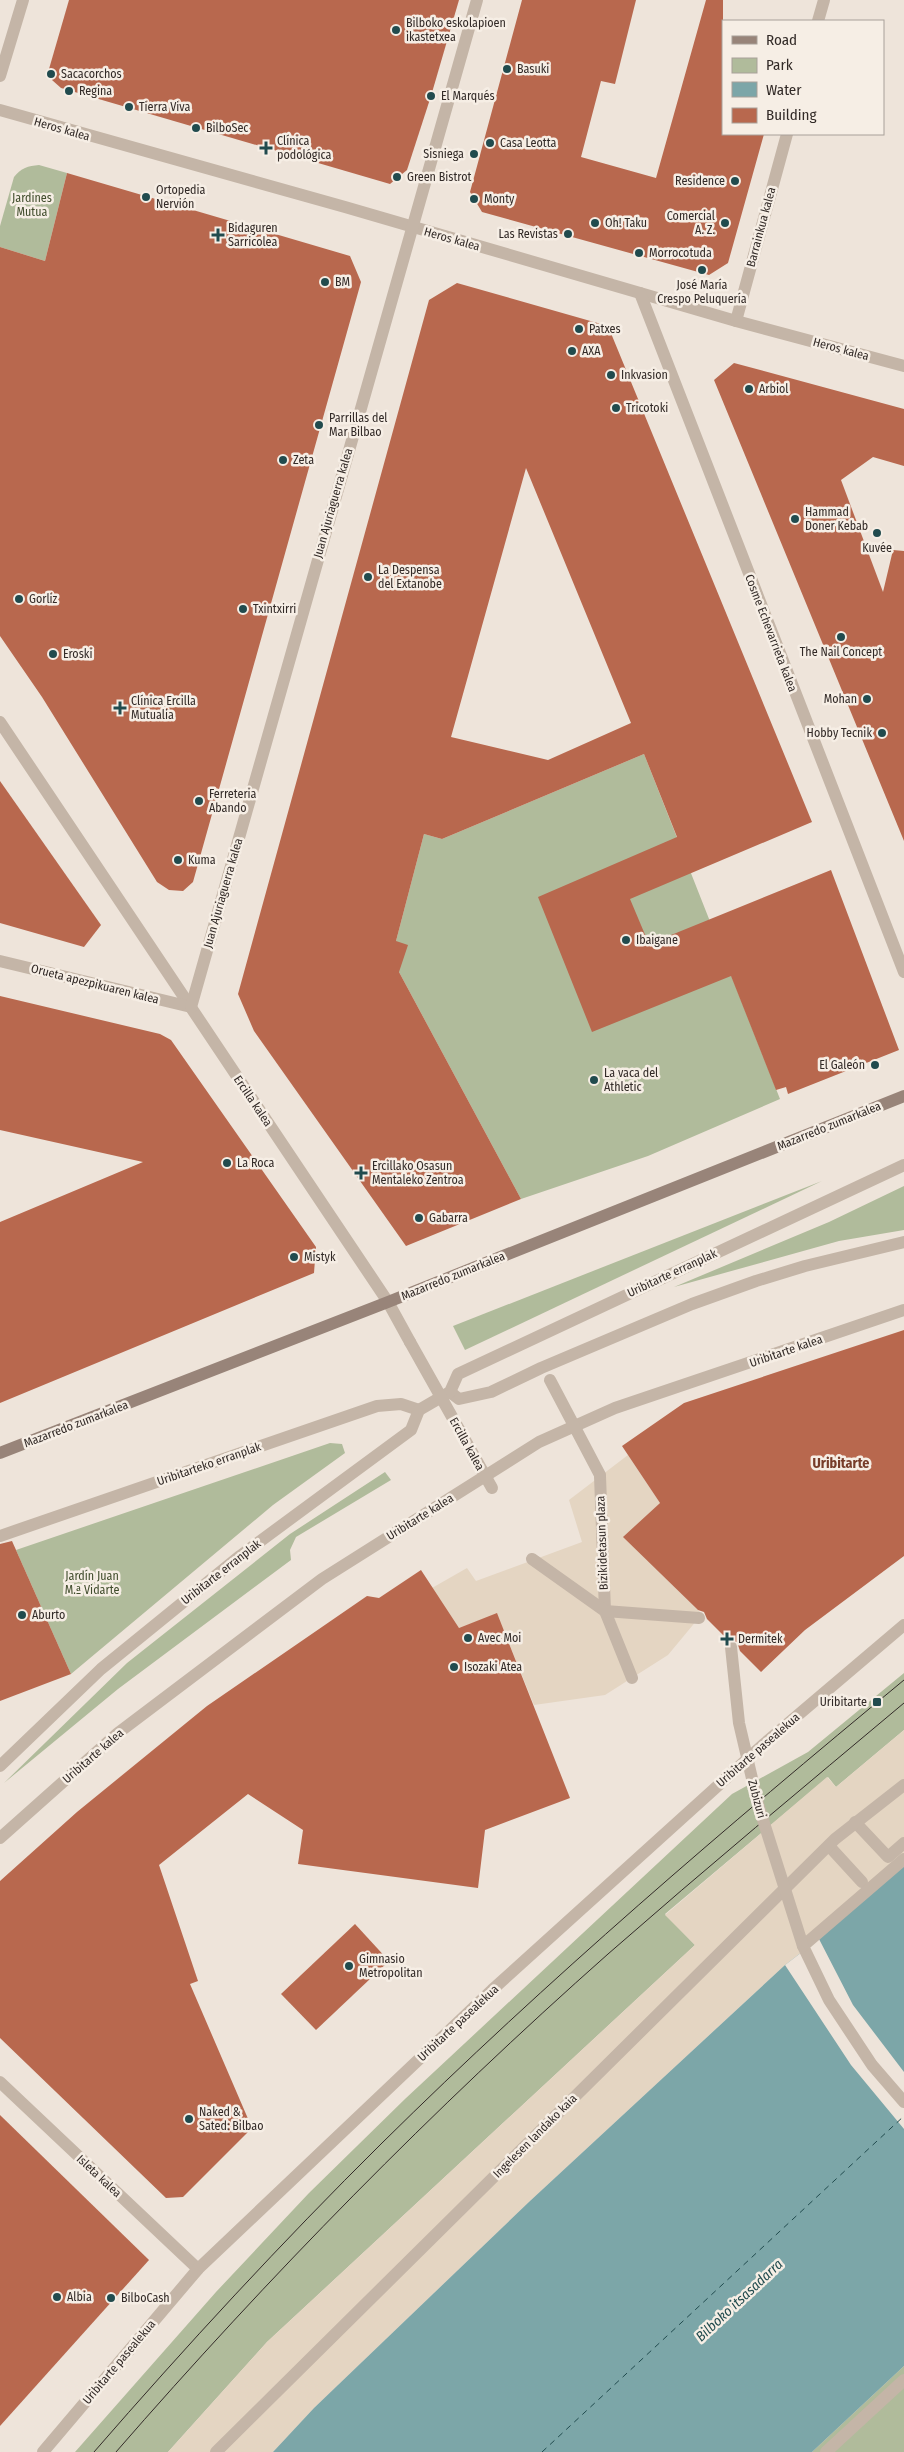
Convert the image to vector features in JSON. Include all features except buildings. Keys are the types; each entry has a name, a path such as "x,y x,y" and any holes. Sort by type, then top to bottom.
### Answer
{"main road":[{"name":"Mazarredo zumarkalea","path":"0,1453 388,1302 904,1096"}],"street":[{"path":"0,76 23,0"},
{"name":"Juan Ajuriaguerra kalea","path":"190,1007 477,0"},
{"path":"818,20 824,0"},
{"name":"Heros kalea","path":"0,110 344,207 640,294 904,366"},
{"name":"Barrainkua kalea","path":"736,321 787,135"},
{"name":"Cosme Echevarrieta kalea","path":"640,294 904,972"},
{"name":"Ercilla kalea","path":"0,722 388,1302 492,1488"},
{"name":"Orueta apezpikuaren kalea","path":"0,961 190,1007"},
{"name":"Uribitarte erranplak","path":"0,1766 101,1669 240,1556 412,1430 419,1410 450,1392 458,1374 904,1165"},
{"path":"450,1392 459,1398 490,1392 541,1368 692,1304 756,1281 806,1266 904,1242"},
{"name":"Uribitarte kalea","path":"0,1838 118,1733 322,1579 539,1442 615,1408 904,1310"},
{"name":"Bizikidetasun plaza","path":"541,1368 550,1380 600,1475 605,1611 632,1678"},
{"name":"Uribitarteko erranplak","path":"0,1536 377,1406 401,1404 419,1410"},
{"name":"Bizikidetasun plaza","path":"532,1559 605,1611"},
{"path":"605,1611 700,1618"},
{"name":"Uribitarte pasealekua","path":"43,2452 198,2269 500,1984 764,1744 904,1625"},
{"name":"Zubizuri","path":"731,1647 739,1723 758,1804 803,1946 829,2000 872,2066 904,2102"},
{"name":"Ingelesen landako kaia","path":"216,2452 829,1846 855,1822 904,1785"},
{"path":"855,1822 888,1857 904,1843"},
{"path":"829,1846 862,1882"},
{"path":"803,1946 904,1860"},
{"name":"Isleta kalea","path":"0,2082 198,2269"},
{"path":"826,2452 904,2380"}],"green space":[{"name":"Jardines Mutua","path":"39,165 67,173 45,261 0,247 0,226 14,177 25,168"},
{"name":"Ibaigane","path":"644,754 780,1099 648,1156 521,1199 399,972 396,941 424,834 442,839"},
{"path":"822,1181 465,1350 453,1326"},
{"path":"904,1186 904,1230 839,1241 674,1287 829,1222"},
{"name":"Jardín Juan M.ª Vidarte","path":"330,1443 342,1444 345,1453 273,1505 71,1674 16,1550"},
{"path":"385,1472 391,1480 296,1537 290,1550 291,1560 118,1689 4,1783 127,1663 290,1534"},
{"path":"904,1673 904,1730 836,1787 828,1777 665,1914 695,1945 267,2342 168,2452 75,2452 216,2292 309,2193 405,2099 732,1794 808,1752"},
{"path":"904,2366 904,2452 812,2452"}],"shaded area":[{"path":"628,1455 660,1503 624,1537 702,1614 668,1655 605,1695 534,1705 497,1614 459,1628 432,1588 467,1568 476,1581 582,1542 569,1500"},
{"path":"904,1730 904,1864 819,1939 785,1965 530,2201 314,2408 273,2452 168,2452 267,2342 695,1945 665,1915 827,1777 836,1787"}],"water":[{"name":"Bilboko itsasadarra","path":"904,1864 904,2366 812,2452 273,2452 314,2408 530,2201 785,1965 819,1939"}],"pier":[{"path":"819,1939 853,2005 904,2072 904,2129 851,2065 785,1965"}],"ferry route":[{"path":"542,2452 904,2116"}],"tram line":[{"path":"94,2452 271,2256 445,2082 573,1963 704,1848 904,1680"},
{"path":"116,2452 174,2386 293,2258 479,2072 608,1954 904,1703"}],"place":[{"name":"Bilboko eskolapioen ikastetxea","path":"396,30"},
{"name":"Basuki","path":"507,69"},
{"name":"Sacacorchos","path":"51,74"},
{"name":"Regina","path":"69,91"},
{"name":"El Marqués","path":"431,96"},
{"name":"Tierra Viva","path":"129,107"},
{"name":"BilboSec","path":"196,128"},
{"name":"Casa Leotta","path":"490,143"},
{"name":"Clínica podológica","path":"266,148"},
{"name":"Sisniega","path":"474,154"},
{"name":"Green Bistrot","path":"397,177"},
{"name":"Residence","path":"735,181"},
{"name":"Ortopedia Nervión","path":"146,197"},
{"name":"Monty","path":"474,199"},
{"name":"Oh! Taku","path":"595,223"},
{"name":"Comercial A. Z.","path":"725,223"},
{"name":"Las Revistas","path":"568,234"},
{"name":"Bidaguren Sarricolea","path":"218,235"},
{"name":"Morrocotuda","path":"639,253"},
{"name":"José María Crespo Peluquería","path":"702,270"},
{"name":"BM","path":"325,282"},
{"name":"Patxes","path":"579,329"},
{"name":"AXA","path":"572,351"},
{"name":"Inkvasion","path":"611,375"},
{"name":"Arbiol","path":"749,389"},
{"name":"Tricotoki","path":"616,408"},
{"name":"Parrillas del Mar Bilbao","path":"319,425"},
{"name":"Zeta","path":"283,460"},
{"name":"Hammad Doner Kebab","path":"795,519"},
{"name":"Kuvée","path":"877,533"},
{"name":"La Despensa del Extanobe","path":"368,577"},
{"name":"Gorliz","path":"19,599"},
{"name":"Txintxirri","path":"243,609"},
{"name":"The Nail Concept","path":"841,637"},
{"name":"Eroski","path":"53,654"},
{"name":"Mohan","path":"867,699"},
{"name":"Clínica Ercilla Mutualia","path":"120,708"},
{"name":"Hobby Tecnik","path":"882,733"},
{"name":"Ferreteria Abando","path":"199,801"},
{"name":"Kuma","path":"178,860"},
{"name":"Ibaigane","path":"626,940"},
{"name":"El Galeón","path":"875,1065"},
{"name":"La vaca del Athletic","path":"594,1080"},
{"name":"La Roca","path":"227,1163"},
{"name":"Ercillako Osasun Mentaleko Zentroa","path":"361,1173"},
{"name":"Gabarra","path":"419,1218"},
{"name":"Mistyk","path":"294,1257"},
{"name":"Aburto","path":"22,1615"},
{"name":"Avec Moi","path":"468,1638"},
{"name":"Dermitek","path":"727,1639"},
{"name":"Isozaki Atea","path":"454,1667"},
{"name":"Uribitarte","path":"877,1702"},
{"name":"Gimnasio Metropolitan","path":"349,1966"},
{"name":"Naked & Sated: Bilbao","path":"189,2119"},
{"name":"Albia","path":"57,2297"},
{"name":"BilboCash","path":"111,2298"}],"district":[{"name":"Uribitarte","path":"841,1463"}]}
